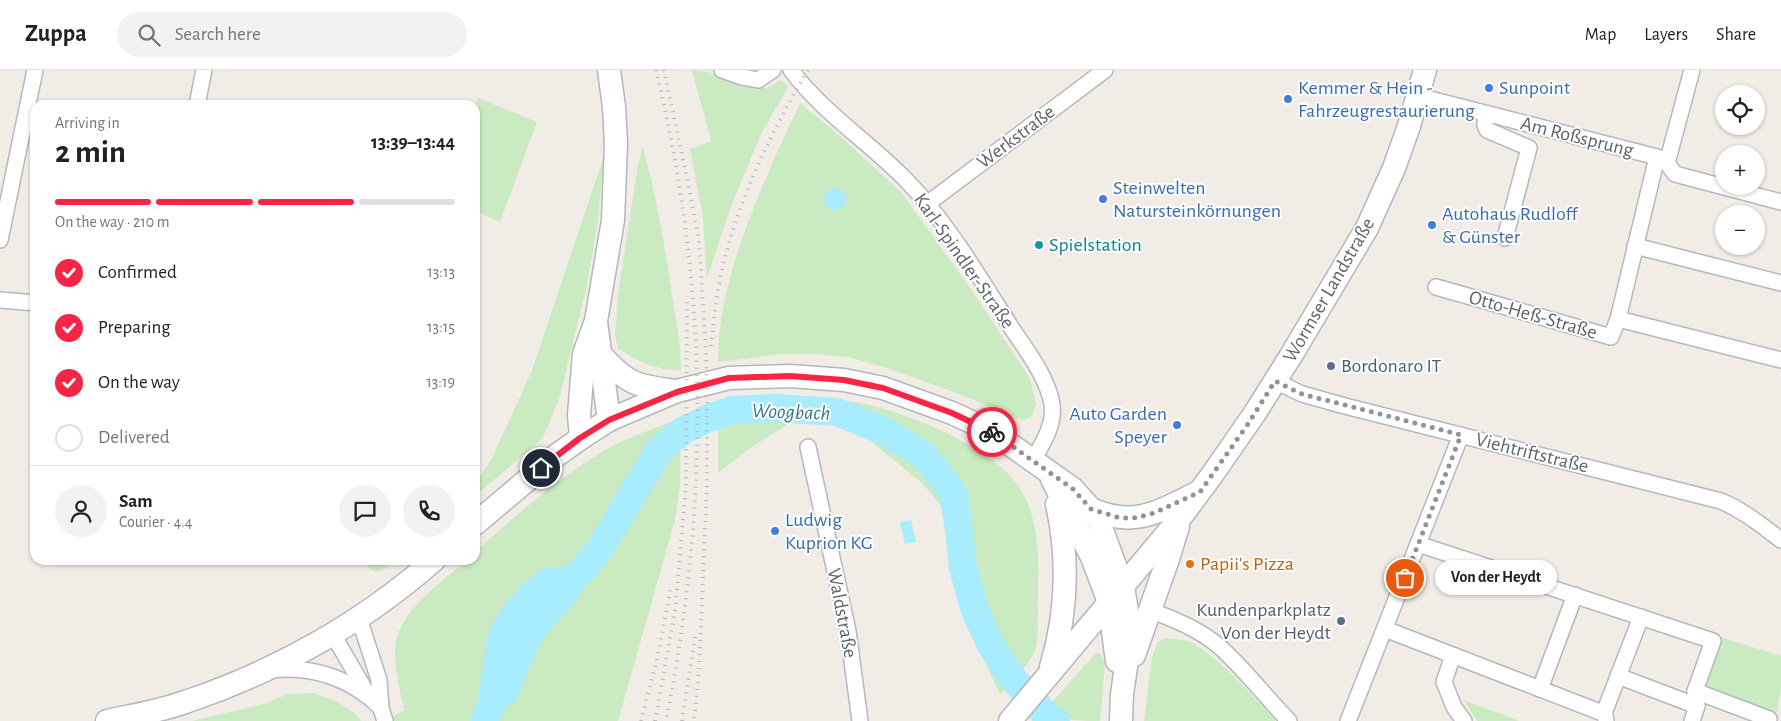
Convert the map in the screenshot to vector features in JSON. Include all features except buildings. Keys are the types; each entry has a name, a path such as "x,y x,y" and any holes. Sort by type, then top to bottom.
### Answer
{"main road":[{"path":"580,438 579,416 584,354 596,321 613,220 616,184 616,144 609,70"},
{"name":"Wormser Landstraße","path":"1012,718 1180,518 1248,424 1367,228 1394,168 1425,70"},
{"path":"596,321 609,420"},
{"path":"602,356 616,372 628,381 677,392"},
{"path":"480,520 580,438 609,420 677,392 729,378 790,376 844,380 883,388 952,413 991,431 1073,489 1091,509 1100,522 1116,595 1122,694 1121,719"},
{"path":"1050,474 1092,557 1116,595"},
{"path":"1045,678 1057,648 1063,615 1066,570 1063,530 1050,474"},
{"path":"1091,509 1120,518 1134,518 1154,513 1200,492"},
{"path":"1122,694 1149,610 1168,560 1180,518"},
{"path":"107,721 148,713 188,702 260,672 359,618 428,565"}],"street":[{"path":"0,240 34,70"},
{"path":"198,100 204,70"},
{"path":"722,70 758,80 773,70"},
{"name":"Karl-Spindler-Straße","path":"791,70 830,114 905,179 928,204 969,262 1040,373 1048,390 1052,419 1046,438 1033,460"},
{"name":"Werkstraße","path":"928,204 1104,70"},
{"path":"1662,160 1692,70"},
{"name":"Am Roßsprung","path":"1418,96 1662,160 1675,174 1781,202"},
{"name":"Am Roßsprung","path":"1486,114 1485,125 1487,130 1529,148 1505,238"},
{"name":"Otto-Heß-Straße","path":"1436,287 1611,337 1618,319 1635,246 1662,160"},
{"path":"1635,246 1781,283"},
{"path":"0,300 30,303"},
{"name":"Otto-Heß-Straße","path":"1618,319 1781,360"},
{"name":"Viehtriftstraße","path":"1275,381 1302,394 1721,501 1738,508 1757,520 1781,540"},
{"path":"1348,721 1461,435"},
{"name":"Waldstraße","path":"808,447 848,631 860,721"},
{"path":"1418,544 1713,641 1695,691 1697,706 1692,721"},
{"path":"1540,689 1575,595"},
{"path":"1149,610 1201,633 1220,647 1289,721"},
{"path":"1385,629 1540,689 1605,717 1618,676 1641,617"},
{"path":"359,618 379,680 384,716"},
{"path":"332,633 368,695 384,716"},
{"path":"1452,655 1444,682 1454,707 1464,721"},
{"path":"260,672 275,670 328,674 368,695"},
{"path":"1618,676 1697,706"},
{"path":"1695,691 1769,719"}],"green space":[{"path":"692,70 710,73 756,88 768,87 781,80 788,87 761,134 730,209 707,278 703,218 690,149 711,141"},
{"path":"478,98 537,122 500,222 480,213 480,100 477,100"},
{"path":"800,103 832,129 901,192 973,292 1030,379 1036,404 1032,416 1024,420 1014,417 962,395 887,368 848,357 781,354 718,362 725,297 734,263 758,196"},
{"path":"643,147 656,202 666,258 678,333 681,371 656,367 633,358 618,348 615,335 618,295 638,164"},
{"path":"604,156 598,220 587,285 560,396 543,438 480,492 480,476 491,460 531,373"},
{"path":"778,398 854,402 895,412 942,431 965,443 1004,470 1017,484 1029,506 1037,543 1037,638 1034,653 1028,663 1000,694 961,611 955,585 949,527 940,504 922,483 852,426 826,417 798,418 750,448 718,473 718,402"},
{"path":"681,418 680,486 675,520 618,721 385,721 404,710 397,674 395,645 408,615 426,595 461,565 480,565 480,548 551,487 600,453 639,434"},
{"path":"390,565 378,571 371,570 367,566"},
{"path":"1720,637 1781,656 1781,687 1777,713 1704,685"},
{"path":"1165,638 1189,642 1209,655 1222,665 1276,721 1144,721 1152,657 1158,642"},
{"path":"1096,653 1101,655 1105,663 1100,721 1072,719 1060,716 1047,708"},
{"path":"314,693 346,707 361,721 192,721 264,704 288,694"},
{"path":"1464,700 1519,721 1477,721"}],"water":[{"path":"835,188 843,191 846,199 843,207 835,210 827,207 824,199 827,191"},
{"path":"911,520 916,542 905,544 900,522"}],"waterway":[{"name":"Woogbach","path":"484,721 491,705 502,635 511,619 534,592 547,582 572,580 586,566 602,545 660,449 684,430 709,418 732,410 776,408 837,412 886,432 925,456 953,492 963,568 975,611 992,647 1010,675 1046,715 1056,721"},
{"name":"Woogbach","path":"505,692 526,641 540,619 572,580"}],"railway":[{"path":"656,70 673,152 686,233 694,314 697,395 696,476 690,557 680,639 666,721"},
{"path":"664,70 699,240 706,351 707,484 699,670 694,721"},
{"path":"711,346 720,279 746,192 781,118 808,70"},
{"path":"655,721 675,611 686,486 687,296"},
{"path":"641,721 657,659 671,587"},
{"path":"682,721 695,637"}],"way so far":[{"path":"992,432 1073,489 1091,509 1101,514 1120,518 1134,518 1154,513 1200,492 1248,424 1275,381 1284,387 1302,394 1461,435 1405,578"}],"place":[{"name":"Sunpoint","path":"1489,88"},
{"name":"Kemmer & Hein - Fahrzeugrestaurierung","path":"1288,99"},
{"name":"Steinwelten Natursteinkörnungen","path":"1103,199"},
{"name":"Autohaus Rudloff & Günster","path":"1432,225"},
{"name":"Spielstation","path":"1039,245"},
{"name":"Bordonaro IT","path":"1331,366"},
{"name":"Auto Garden Speyer","path":"1177,425"},
{"name":"Ludwig Kuprion KG","path":"775,531"},
{"name":"Papii's Pizza","path":"1190,564"},
{"name":"Von der Heydt","path":"1405,578"},
{"name":"Kundenparkplatz Von der Heydt","path":"1341,621"}],"route":[{"path":"541,468 580,438 609,420 677,392 729,378 790,376 844,380 883,388 952,413 992,432"}]}
